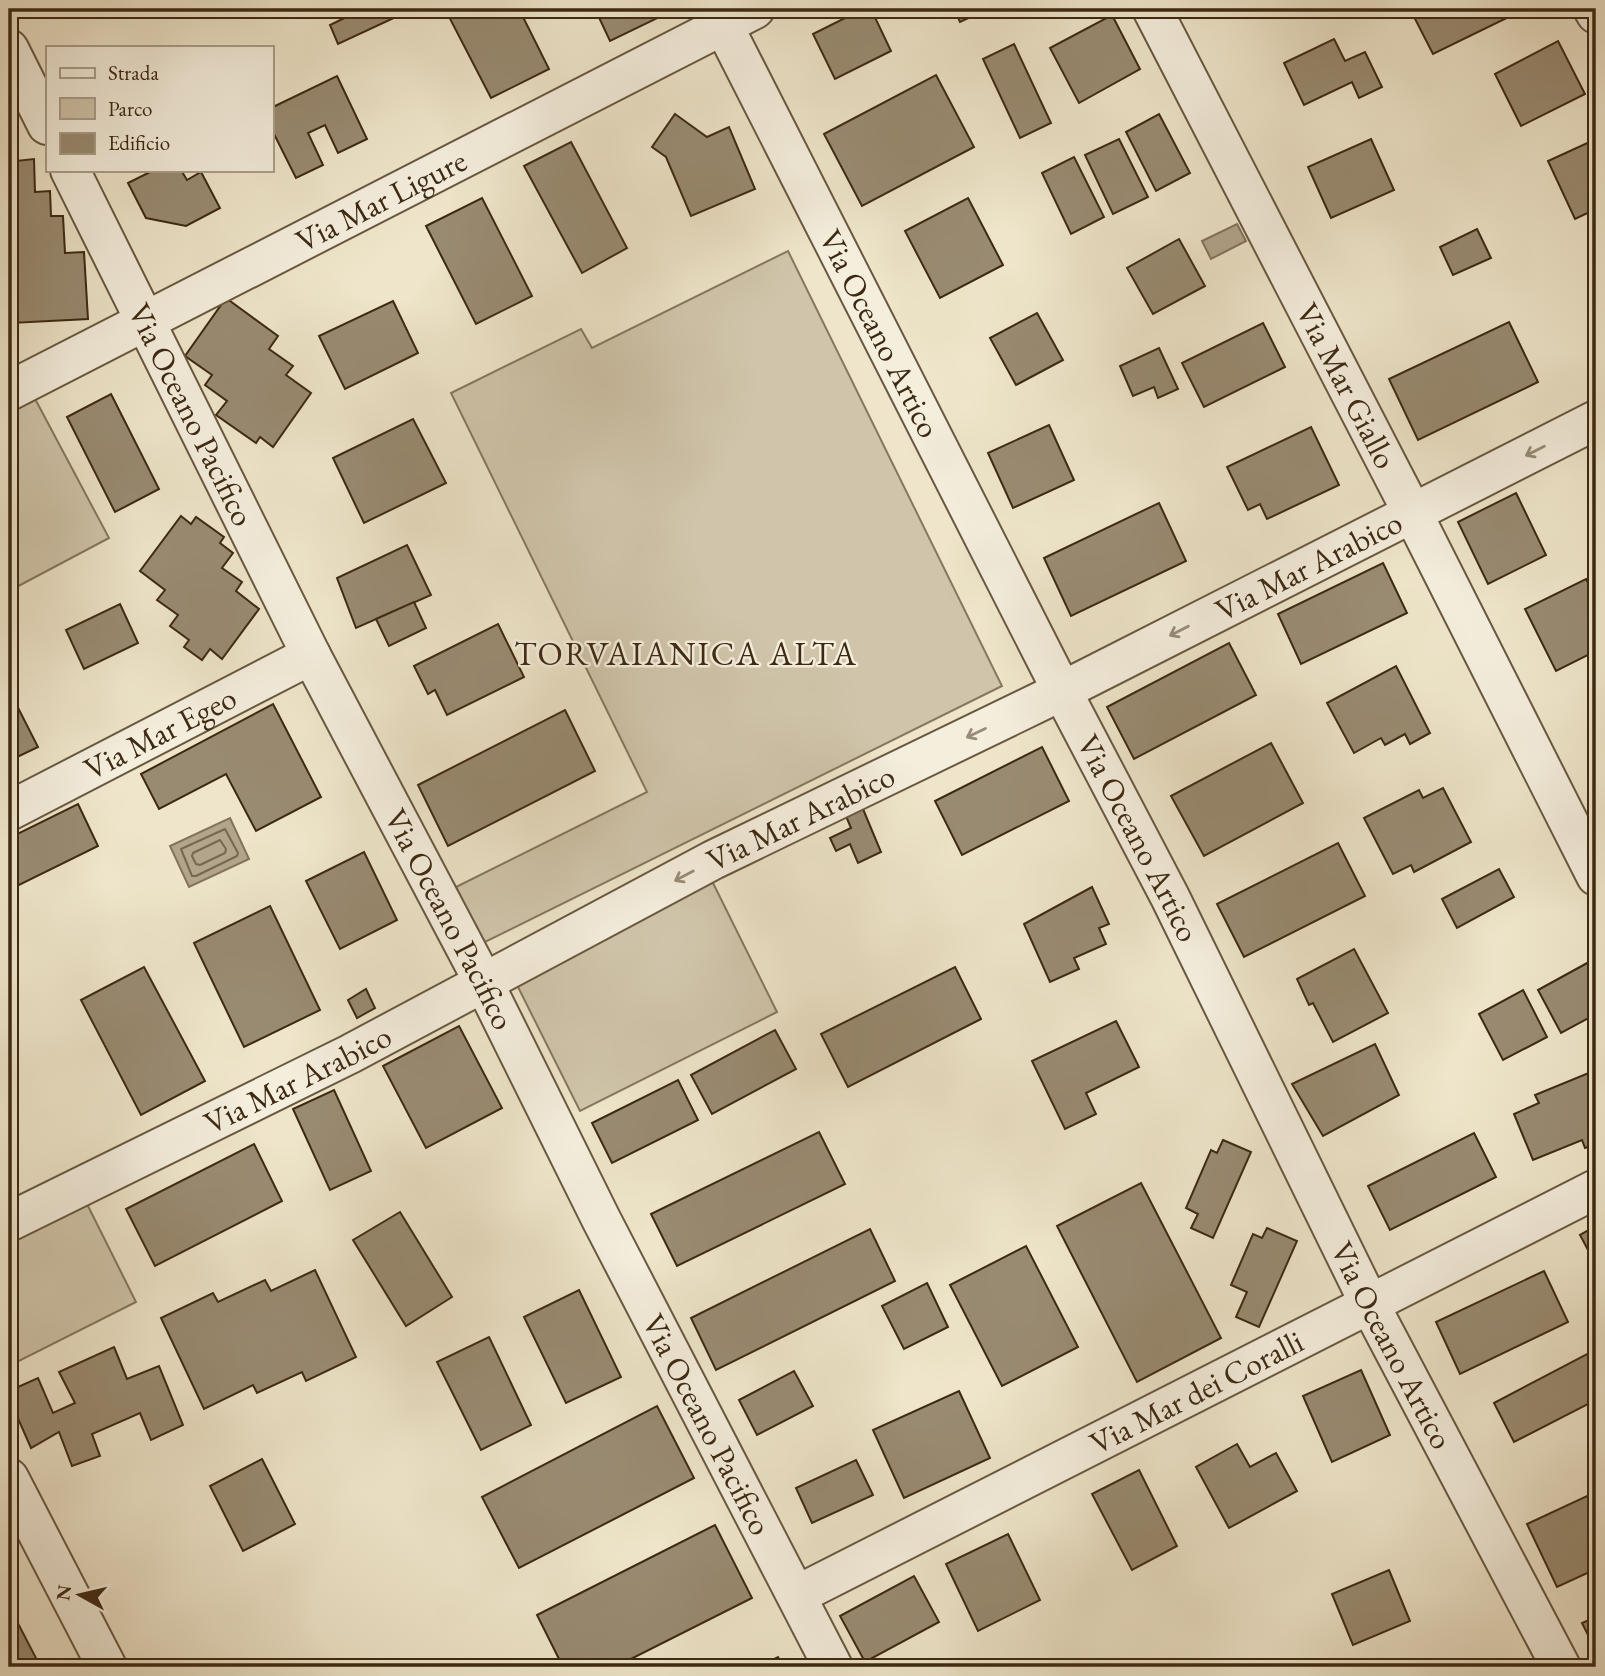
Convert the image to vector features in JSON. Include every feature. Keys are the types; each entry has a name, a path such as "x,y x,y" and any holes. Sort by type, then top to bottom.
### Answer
{"street":[{"name":"Via Mar Giallo","path":"1152,9 1412,512 1596,876"},
{"path":"1593,9 1596,14"},
{"name":"Via Mar Ligure","path":"9,391 731,14"},
{"name":"Via Oceano Artico","path":"731,14 1062,691 1170,897 1370,1305 1561,1667"},
{"path":"9,49 46,123"},
{"name":"Via Oceano Pacifico","path":"71,172 311,655 485,983 601,1219 833,1667"},
{"name":"Via Mar Arabico","path":"9,1222 350,1054 713,860 1062,691 1596,420"},
{"name":"Via Mar Egeo","path":"9,811 311,655"},
{"name":"Via Mar dei Coralli","path":"797,1595 1596,1189"},
{"path":"9,1478 107,1667"}],"green space":[{"path":"788,251 1002,686 483,943 456,887 647,792 451,393 581,329 592,348"},
{"path":"33,395 109,538 9,591 9,408"},
{"path":"712,881 777,1012 580,1111 515,981"},
{"path":"86,1202 136,1302 9,1366 9,1241"}],"water":[{"path":"1237,224 1246,241 1211,259 1202,241"},
{"path":"230,818 249,859 189,887 170,846"}],"building":[{"path":"363,9 413,9 338,44 330,25"},
{"path":"445,9 519,9 549,69 491,98"},
{"path":"595,9 665,9 668,13 610,41"},
{"path":"863,9 871,9 891,51 835,79 813,34"},
{"path":"954,9 988,9 960,22"},
{"path":"1410,9 1525,9 1433,54"},
{"path":"1112,15 1140,69 1079,103 1050,48"},
{"path":"1334,39 1345,61 1365,52 1382,87 1359,98 1352,82 1304,105 1284,63"},
{"path":"1558,41 1585,94 1521,126 1495,74"},
{"path":"1014,44 1051,123 1020,138 983,59"},
{"path":"936,75 974,147 862,206 824,134"},
{"path":"337,76 367,139 338,153 325,125 308,133 323,165 296,178 273,132 273,107"},
{"path":"675,114 707,137 729,127 755,189 691,216 666,157 652,147"},
{"path":"1159,114 1190,173 1156,191 1126,132"},
{"path":"9,135 14,135 16,161 34,159 35,192 50,191 51,216 63,216 65,253 84,252 88,319 11,323"},
{"path":"1119,139 1148,197 1113,214 1085,155"},
{"path":"1371,139 1394,190 1331,218 1308,167"},
{"path":"1596,139 1596,209 1575,219 1548,161"},
{"path":"571,142 627,248 582,273 524,166"},
{"path":"1074,157 1104,217 1071,234 1042,173"},
{"path":"150,172 182,172 187,180 201,172 220,208 186,226 146,218 128,183"},
{"path":"482,198 532,296 476,324 426,226"},
{"path":"968,198 1003,265 940,298 905,231"},
{"path":"1477,229 1491,258 1453,275 1440,247"},
{"path":"1179,239 1205,286 1153,314 1127,268"},
{"path":"226,298 278,336 269,349 293,366 286,375 311,393 273,447 260,437 256,443 216,415 227,401 205,385 212,375 185,356"},
{"path":"393,301 418,353 345,389 319,336"},
{"path":"1037,313 1063,360 1016,385 990,338"},
{"path":"1509,322 1538,382 1418,440 1389,379"},
{"path":"1263,323 1285,367 1204,407 1182,363"},
{"path":"1159,348 1178,389 1158,398 1154,387 1133,396 1120,366"},
{"path":"111,394 159,489 115,512 67,417"},
{"path":"413,419 446,483 364,523 333,458"},
{"path":"1049,425 1074,480 1013,508 988,453"},
{"path":"1311,427 1339,485 1267,519 1260,504 1248,510 1227,467"},
{"path":"1516,493 1546,555 1488,584 1458,522"},
{"path":"1159,503 1186,561 1071,616 1044,558"},
{"path":"181,516 191,524 196,517 224,537 220,543 233,553 222,568 242,582 236,591 259,609 222,659 210,649 202,660 184,647 189,640 170,626 178,615 157,600 165,590 140,571"},
{"path":"407,545 431,595 356,628 337,578"},
{"path":"1383,563 1407,613 1301,664 1278,614"},
{"path":"1586,579 1596,598 1596,651 1556,671 1525,609"},
{"path":"414,602 426,628 389,646 376,619"},
{"path":"120,604 138,643 84,669 66,630"},
{"path":"498,624 524,677 447,715 435,690 428,694 414,666"},
{"path":"1229,643 1256,695 1134,759 1107,707"},
{"path":"1396,666 1430,733 1410,744 1405,734 1385,745 1381,738 1354,753 1327,703"},
{"path":"9,690 38,747 9,761"},
{"path":"1596,692 1596,710 1589,696"},
{"path":"273,704 321,797 256,831 226,774 159,809 141,774"},
{"path":"565,710 595,771 448,846 418,785"},
{"path":"1271,743 1303,803 1204,856 1171,796"},
{"path":"1042,747 1069,801 962,855 935,801"},
{"path":"1443,788 1471,842 1414,872 1411,865 1393,874 1364,818 1419,790 1423,798"},
{"path":"78,804 98,846 13,888 9,879 9,838"},
{"path":"863,809 881,852 858,863 850,844 836,851 830,838 851,828 846,816"},
{"path":"1338,843 1365,896 1244,957 1217,904"},
{"path":"364,852 397,920 340,949 306,881"},
{"path":"1499,869 1514,897 1457,928 1442,899"},
{"path":"1092,887 1109,924 1099,928 1106,944 1074,958 1079,969 1050,982 1024,924"},
{"path":"270,906 320,1010 244,1047 194,943"},
{"path":"1354,949 1388,1013 1333,1042 1313,1003 1309,1005 1297,979"},
{"path":"1589,962 1596,976 1596,1014 1561,1033 1538,990"},
{"path":"144,967 205,1081 141,1115 81,1000"},
{"path":"955,967 981,1019 848,1087 821,1034"},
{"path":"366,989 375,1008 357,1018 348,1000"},
{"path":"1523,990 1547,1037 1503,1060 1479,1014"},
{"path":"9,1018 15,1062 9,1063"},
{"path":"1116,1021 1139,1067 1086,1093 1096,1114 1065,1129 1032,1061"},
{"path":"459,1026 502,1108 426,1148 383,1066"},
{"path":"775,1030 796,1069 712,1114 691,1075"},
{"path":"1375,1044 1399,1095 1323,1136 1292,1084"},
{"path":"1596,1070 1596,1144 1585,1148 1582,1140 1533,1160 1514,1114 1539,1103 1535,1095"},
{"path":"678,1080 698,1120 612,1163 592,1123"},
{"path":"334,1090 371,1171 330,1190 293,1109"},
{"path":"819,1132 845,1184 677,1266 651,1214"},
{"path":"1474,1133 1496,1177 1390,1230 1368,1186"},
{"path":"1223,1140 1251,1152 1213,1238 1191,1228 1198,1214 1186,1208 1211,1150 1217,1153"},
{"path":"254,1144 282,1201 155,1266 126,1209"},
{"path":"1141,1183 1221,1338 1137,1382 1057,1226"},
{"path":"400,1212 452,1297 406,1326 353,1240"},
{"path":"1596,1226 1596,1265 1580,1235"},
{"path":"1267,1228 1297,1241 1259,1327 1236,1317 1247,1292 1231,1285 1253,1234 1262,1238"},
{"path":"870,1229 895,1281 716,1370 691,1318"},
{"path":"1026,1246 1078,1347 1002,1386 950,1285"},
{"path":"315,1270 356,1357 306,1381 302,1372 257,1393 253,1385 204,1409 161,1318 213,1293 218,1302 265,1280 271,1291"},
{"path":"1544,1271 1568,1322 1460,1374 1436,1322"},
{"path":"927,1283 948,1327 904,1349 882,1306"},
{"path":"579,1290 621,1377 566,1403 524,1317"},
{"path":"489,1337 531,1425 481,1450 437,1362"},
{"path":"114,1347 127,1379 159,1366 183,1425 151,1440 140,1413 92,1434 100,1456 72,1466 59,1432 31,1448 9,1398 9,1391 38,1378 53,1413 75,1403 59,1372"},
{"path":"1589,1353 1596,1368 1596,1400 1514,1442 1494,1403"},
{"path":"1361,1370 1390,1435 1332,1462 1303,1396"},
{"path":"794,1371 813,1406 757,1435 739,1400"},
{"path":"959,1391 990,1458 904,1498 873,1430"},
{"path":"657,1406 694,1478 519,1568 482,1497"},
{"path":"1237,1444 1250,1467 1276,1453 1297,1491 1229,1528 1196,1467"},
{"path":"262,1459 295,1524 243,1551 210,1486"},
{"path":"856,1460 873,1495 812,1523 796,1488"},
{"path":"1139,1470 1177,1546 1132,1570 1092,1494"},
{"path":"1587,1496 1596,1516 1596,1569 1557,1587 1527,1524"},
{"path":"715,1525 752,1598 615,1667 563,1667 537,1615"},
{"path":"1008,1534 1040,1600 978,1631 946,1564"},
{"path":"1389,1570 1410,1621 1353,1645 1332,1594"},
{"path":"914,1576 939,1622 865,1662 840,1616"},
{"path":"9,1606 37,1660 25,1667 9,1667"},
{"path":"1596,1617 1596,1651 1582,1623"},
{"path":"778,1657 783,1667 758,1667"}],"district":[{"name":"TORVAIANICA ALTA","path":"686,653"}]}
